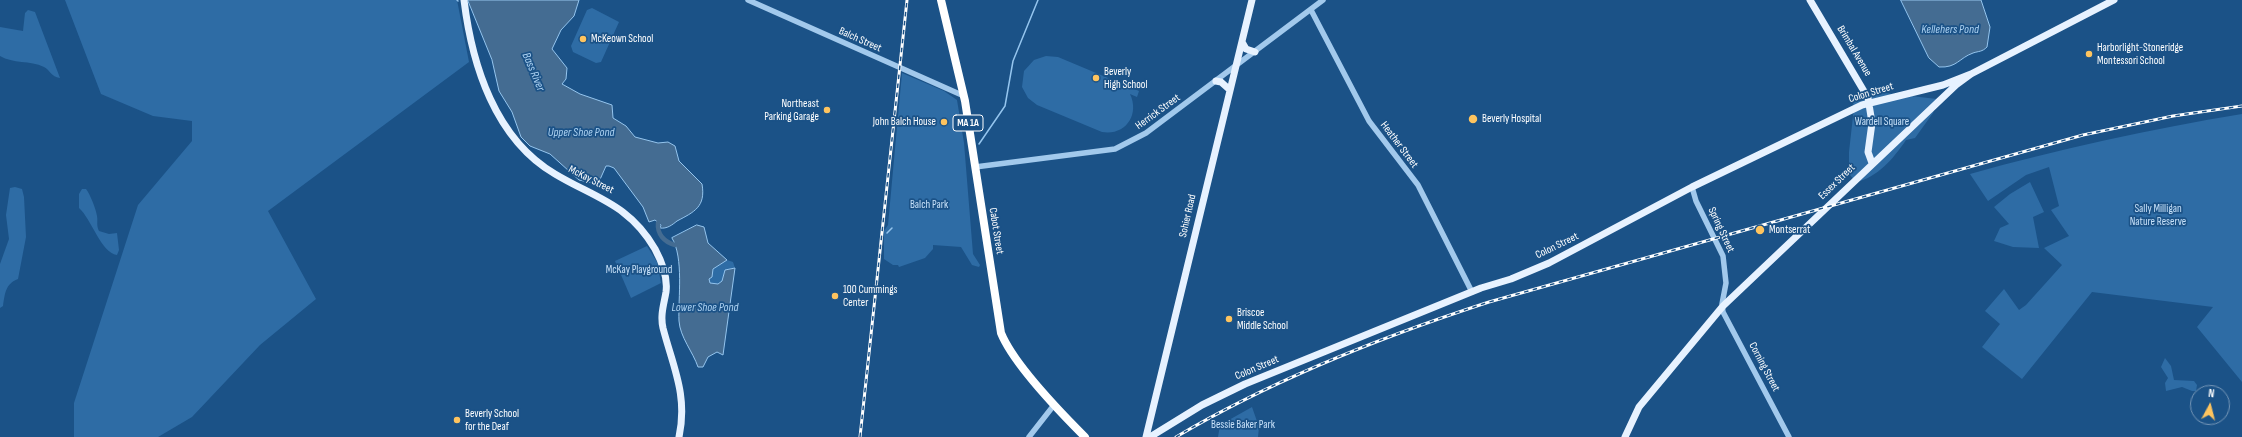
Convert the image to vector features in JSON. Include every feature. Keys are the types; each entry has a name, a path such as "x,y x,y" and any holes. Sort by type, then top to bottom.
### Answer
{"highway":[{"name":"Cabot Street","path":"941,0 964,96 1001,333 1010,350 1054,405 1085,437"}],"main road":[{"name":"McKay Street","path":"464,0 476,63 500,118 512,135 539,164 616,206 634,222 655,249 662,264 666,282 662,324 675,366 682,399 682,415 679,437"},
{"name":"Sohier Road","path":"1146,437 1252,0"},
{"name":"Brimbal Avenue","path":"1810,0 1861,86 1869,103 1872,123 1868,152 1872,163"},
{"name":"Essex Street","path":"1625,437 1638,407 1723,306 1942,98 1971,74 2114,0"},
{"path":"1242,42 1246,49 1255,52"},
{"name":"Colon Street","path":"1150,437 1190,411 1245,384 1472,292 1511,279 1549,263 1692,187 1869,103 1932,88 1971,74"},
{"path":"1216,81 1221,82 1230,90"},
{"path":"1932,88 1937,90 1942,98"}],"street":[{"name":"Balch Street","path":"748,0 964,96"},
{"name":"Herrick Street","path":"975,167 1115,149 1146,133 1236,67 1323,0"},
{"name":"Heather Street","path":"1311,10 1369,121 1418,186 1472,292"},
{"name":"Spring Street","path":"1692,187 1696,201 1723,256 1726,283 1723,306"},
{"name":"Corning Street","path":"1723,306 1727,320 1789,437"},
{"path":"1029,437 1054,405"}],"green space":[{"path":"65,0 457,0 469,62 268,211 316,299 260,345 192,417 158,437 74,437 74,403 138,205 192,141 192,121 153,116 101,94"},
{"path":"592,8 619,22 601,62 596,63 573,52 571,46 587,10"},
{"path":"28,10 35,12 60,78 39,65 10,60 0,56 0,27 23,31 25,13"},
{"path":"1046,56 1058,57 1139,91 1137,97 1130,94 1133,102 1132,116 1124,127 1117,131 1102,132 1037,105 1028,98 1022,87 1024,71 1034,60"},
{"name":"Balch Park","path":"902,73 944,91 957,100 964,143 973,254 980,265 979,267 972,265 961,247 933,245 933,249 925,258 899,267 898,265 893,265 884,259 884,231 888,225"},
{"name":"Wardell Square","path":"1859,90 1937,99 1933,113 1915,138 1906,140 1896,154 1878,172 1864,180 1856,182 1849,174 1849,152 1854,107 1853,103"},
{"name":"Sally Milligan Nature Reserve","path":"2242,114 2242,382 2197,327 2213,307 2092,292 2022,379 1982,347 2000,324 1985,311 2004,289 2019,310 2026,305 2062,265 2044,248 2069,236 2051,210 2059,206 2049,167 2026,175 1988,201 1970,174 2105,140"},
{"path":"2030,182 2044,212 2033,217 2039,248 2013,247 1994,241 2000,228 2009,224 1994,207 2010,194"},
{"path":"15,187 22,189 24,197 26,237 18,279 10,284 6,290 3,306 0,308 0,264 9,239 6,215 10,188"},
{"path":"82,189 86,189 93,202 99,231 109,234 117,233 119,250 117,255 111,253 101,242 88,219 79,208 79,194"},
{"name":"McKay Playground","path":"647,246 657,262 661,283 631,298 615,261"},
{"path":"727,260 733,262 735,268 725,270 722,281 718,284 710,283 709,278 714,268"},
{"path":"2165,358 2171,366 2174,380 2194,381 2197,385 2190,385 2190,390 2182,387 2166,391 2165,383 2168,378 2161,367"},
{"name":"Bessie Baker Park","path":"1252,407 1259,427 1258,437 1218,437 1220,425"}],"water":[{"name":"Upper Shoe Pond","path":"468,0 579,0 574,16 561,30 552,49 567,68 566,79 562,84 580,94 612,105 613,118 626,126 635,137 658,143 668,142 675,146 679,161 702,184 702,198 697,208 689,215 669,226 660,228 661,225 655,220 649,222 643,207 614,168 606,166 598,184 579,180 550,154 530,146 521,137 512,112 499,91 492,60"},
{"name":"Kellehers Pond","path":"1901,0 1981,0 1990,27 1987,47 1982,51 1968,55 1950,66 1939,67 1929,58"},
{"name":"Lower Shoe Pond","path":"697,225 704,227 708,243 727,260 713,269 712,277 709,279 710,283 718,284 722,281 725,270 735,268 723,355 717,352 708,357 703,367 698,367 684,339 680,327 680,278 676,246 672,238"}],"waterway":[{"path":"979,144 1005,106 1013,61 1038,0"},
{"name":"Bass River","path":"658,223 659,231 662,237 675,245"},
{"path":"887,233 892,228"}],"railway":[{"path":"860,437 907,0"},
{"path":"1176,437 1251,396 1329,361 1408,330 1489,302 2083,135 2173,116 2242,106"}],"place":[{"name":"McKeown School","path":"583,39"},
{"name":"Harborlight-Stoneridge Montessori School","path":"2089,54"},
{"name":"Beverly High School","path":"1096,78"},
{"name":"Northeast Parking Garage","path":"827,110"},
{"name":"Beverly Hospital","path":"1473,119"},
{"name":"John Balch House","path":"944,122"},
{"name":"Montserrat","path":"1760,230"},
{"name":"100 Cummings Center","path":"835,296"},
{"name":"Briscoe Middle School","path":"1229,319"},
{"name":"Beverly School for the Deaf","path":"457,420"}]}
